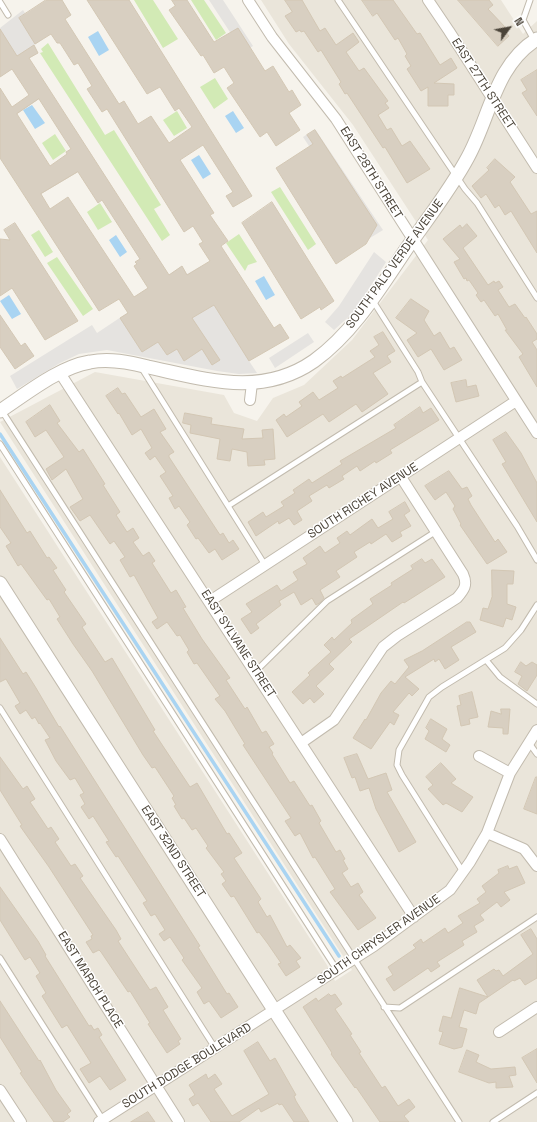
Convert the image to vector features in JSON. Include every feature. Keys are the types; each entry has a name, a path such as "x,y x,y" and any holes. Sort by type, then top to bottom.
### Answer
{"street":[{"name":"EAST 28TH STREET","path":"248,0 272,37 336,119 537,434"},
{"name":"EAST 27TH STREET","path":"428,0 537,168"},
{"name":"SOUTH PALO VERDE AVENUE","path":"0,410 60,373 78,365 97,361 116,361 215,381 252,383 279,378 303,368 315,360 345,332 372,299 413,240 456,176 475,144 501,77 519,53 536,41"},
{"name":"EAST SYLVANE STREET","path":"60,373 414,917"},
{"path":"250,400 252,383"},
{"name":"SOUTH RICHEY AVENUE","path":"210,602 516,401"},
{"path":"301,743 334,720 384,647 397,636 457,598 466,585 463,574 401,477"},
{"name":"EAST 32ND STREET","path":"0,583 346,1122"},
{"name":"SOUTH CHRYSLER AVENUE","path":"274,1010 353,960 450,890 487,833 510,773 537,730"},
{"path":"479,756 510,773"},
{"path":"487,833 524,849 537,866"},
{"name":"EAST MARCH PLACE","path":"0,839 180,1122"},
{"path":"499,1032 537,1007"},
{"name":"SOUTH DODGE BOULEVARD","path":"101,1121 274,1010"},
{"path":"0,1090 21,1122"}],"lane":[{"path":"338,0 456,176 477,203 537,298"},
{"path":"530,0 523,20 536,41"},
{"path":"0,2 8,15"},
{"path":"372,299 418,372 422,382 517,526 537,560"},
{"path":"139,365 265,565"},
{"path":"228,506 422,382"},
{"path":"0,410 353,960 459,1122"},
{"path":"0,444 338,970"},
{"path":"255,672 327,601 435,532"},
{"path":"463,872 397,765 399,750 429,697 442,687 505,648 521,630 537,605"},
{"path":"486,660 500,677 537,704"},
{"path":"0,708 215,1048"},
{"path":"529,743 537,754"},
{"path":"384,1007 400,1008 537,917"},
{"path":"0,958 101,1121"},
{"path":"493,1122 537,1093"}],"shaded area":[{"path":"209,0 223,0 253,46 243,52"},
{"path":"261,0 501,0 523,34 537,21 537,1122 0,1122 0,457 327,965 335,981 352,970 0,422 95,372 224,395 234,413 257,421 273,398 304,385 352,340 428,240 353,125 289,44"},
{"path":"23,10 42,40 34,45 38,53 0,77 0,28"},
{"path":"315,129 383,230 370,238 303,137"},
{"path":"374,252 386,262 354,312 334,330 325,322 339,306"},
{"path":"182,266 187,274 201,266 257,356 249,361 257,373 239,374 217,371 107,350 79,354 60,363 17,389 10,376 92,325 97,333 133,309 128,301"},
{"path":"308,333 314,342 275,368 269,358"}],"green space":[{"path":"134,0 153,0 178,39 163,48"},
{"path":"191,0 204,0 226,33 216,40"},
{"path":"48,43 105,135 114,130 161,205 154,209 170,235 162,241 40,53 43,52 41,49"},
{"path":"215,78 228,99 214,109 200,87"},
{"path":"177,111 187,128 174,136 163,120"},
{"path":"55,134 66,151 53,160 42,143"},
{"path":"280,187 316,244 308,250 271,192"},
{"path":"100,203 112,222 98,230 87,212"},
{"path":"39,230 53,252 45,257 31,235"},
{"path":"239,234 257,262 248,265 245,271 226,243"},
{"path":"57,257 93,309 83,316 47,263"}],"water":[{"path":"98,31 109,50 99,56 88,37"},
{"path":"32,105 45,123 35,129 23,110"},
{"path":"233,111 244,128 236,133 225,116"},
{"path":"199,155 211,174 203,179 191,160"},
{"path":"116,235 127,252 120,257 109,240"},
{"path":"264,276 275,295 266,300 255,281"},
{"path":"9,295 21,314 12,319 0,301"}],"building":[{"path":"46,0 62,0 71,15 65,19 119,104 124,101 138,124 151,116 169,143 192,127 179,108 175,111 160,87 147,94 87,0 129,0 252,196 233,207 226,196 233,192 203,145 180,160 214,213 210,215 228,241 221,246 274,328 280,324 289,338 249,361 214,305 192,318 220,360 212,365 202,349 184,361 177,349 167,355 158,342 142,352 120,318 128,313 119,299 99,311 0,158 0,88 12,107 29,95 12,69 0,77 0,29 17,56 34,45 38,53 29,58 169,275 182,266 187,275 210,261 199,244 203,242 193,226 184,232 107,109 102,112 87,89 92,86 78,63 74,65 60,43 57,43 51,34 35,44 19,18","holes":["39,99 71,149 66,152 67,154 50,166 17,114","78,172 98,203 102,200 140,259 135,262 137,264 134,266 148,288 134,297 68,197 50,209 41,194"]},
{"path":"172,0 187,0 214,42 238,28 265,71 273,66 289,92 292,90 301,105 289,113 300,130 276,146 267,132 260,137 227,88 234,83 224,67 214,73 203,55 201,56 169,10 175,6"},
{"path":"285,0 302,0 320,31 325,28 336,45 353,33 359,42 346,52 359,71 364,68 388,101 385,103 389,108 378,115 387,130 391,128 402,146 410,141 430,169 407,183 385,147 383,148 347,93 345,94 339,84 341,82 321,50 318,52 304,31 301,32 300,30 296,32 285,16 292,12"},
{"path":"362,0 393,0 417,34 420,33 440,65 451,58 457,68 434,83 454,84 454,95 448,95 448,106 428,106 428,87 421,91 407,69 411,66 405,56 407,54 398,38 395,40 377,13 373,16"},
{"path":"458,0 489,0 493,5 488,9 505,27 503,29 509,36 498,46"},
{"path":"537,70 537,116 522,93 527,90 521,80"},
{"path":"315,130 377,225 366,244 336,264 276,168 313,144 307,135"},
{"path":"495,159 515,177 510,182 531,214 537,211 537,253 511,211 505,215 499,205 495,208 486,194 481,198 472,186 489,170 487,168"},
{"path":"272,202 334,301 321,310 320,307 301,319 242,223"},
{"path":"15,223 78,321 45,340 12,288 0,296 0,239 10,240 4,230"},
{"path":"467,224 477,236 463,248 488,285 494,281 495,283 499,281 503,287 498,290 509,307 515,304 537,334 537,339 532,342 537,350 537,387 519,357 523,354 505,330 507,330 498,314 495,316 484,300 481,302 476,295 478,293 469,280 467,281 466,278 464,279 454,262 460,259 443,239 460,225 462,228"},
{"path":"411,299 429,311 424,320 434,336 440,332 450,349 454,347 462,360 444,370 431,349 418,357 407,340 417,333 396,318"},
{"path":"0,315 21,346 25,343 34,356 15,369 0,347"},
{"path":"383,332 395,351 387,356 391,362 373,373 388,394 362,412 356,404 329,422 323,414 287,437 276,420 284,414 286,417 302,406 299,402 313,392 319,400 338,388 333,381 341,376 342,378 375,357 370,351 379,345 374,337"},
{"path":"466,380 467,387 476,385 479,396 456,402 451,383"},
{"path":"118,388 122,394 125,393 141,417 154,409 166,429 160,432 174,452 169,455 169,457 220,535 223,533 229,543 233,540 239,549 222,560 215,549 209,553 198,538 196,539 187,525 190,522 179,506 175,509 169,498 173,496 160,476 166,472 155,456 150,460 145,453 152,448 141,429 132,435 119,413 118,414 106,396"},
{"path":"50,405 60,421 57,423 79,452 83,449 105,484 103,485 120,512 116,515 127,532 133,528 139,538 133,542 143,556 149,552 155,561 152,563 171,593 176,590 186,607 183,608 202,639 230,678 226,680 245,709 247,707 262,733 266,731 274,744 269,747 273,753 272,754 290,783 294,781 310,806 312,805 321,821 319,823 336,852 340,850 348,869 342,873 351,887 358,883 363,892 359,895 376,918 358,930 330,892 335,889 315,857 313,858 300,833 295,836 285,821 291,818 243,745 245,744 225,711 215,699 220,696 197,663 194,664 187,652 189,650 180,635 177,636 167,622 157,629 152,622 158,618 134,575 130,577 120,560 125,557 114,541 110,544 90,515 80,521 70,507 83,499 66,469 52,480 46,469 64,457 46,430 35,437 26,422"},
{"path":"420,407 423,413 431,408 439,420 390,450 392,453 376,463 375,461 360,471 357,466 342,476 344,479 329,488 327,485 309,496 312,501 297,511 302,520 294,525 289,518 279,524 278,521 256,536 248,522 263,512 266,517 284,506 281,502 295,493 293,490 309,479 312,483 342,464 340,461 396,428 394,425"},
{"path":"185,413 212,418 211,424 244,429 242,439 263,438 262,430 273,429 275,459 264,460 265,465 248,466 247,452 232,449 230,461 217,459 220,439 190,433 191,425 183,423"},
{"path":"506,432 521,453 537,483 537,522 502,464 506,462 493,440"},
{"path":"449,471 462,489 467,487 472,496 468,499 471,505 495,542 498,539 507,552 487,564 460,525 461,524 453,509 455,506 446,492 435,500 425,486"},
{"path":"0,490 27,533 30,531 47,558 49,557 57,568 53,570 66,590 64,592 86,624 82,627 105,662 112,658 155,730 153,731 190,787 197,783 227,834 229,833 242,853 234,858 261,899 258,902 267,917 270,915 287,947 290,945 301,958 296,961 300,967 286,976 278,964 281,963 268,944 259,932 257,933 234,896 231,897 222,884 226,881 221,874 224,872 206,848 208,846 196,828 192,830 184,818 182,819 174,806 176,805 172,798 174,796 155,767 152,768 143,755 92,671 57,619 60,617 49,599 47,600 21,564 18,566 6,546 11,543 0,527"},
{"path":"405,502 410,511 404,515 411,526 400,532 402,536 392,542 386,534 371,544 370,542 354,552 357,557 336,571 340,577 320,590 324,598 321,602 316,605 312,598 301,605 294,592 279,601 281,605 256,624 259,628 251,634 241,619 252,612 246,604 277,585 281,591 298,580 293,572 307,564 303,558 320,546 325,553 340,543 337,538 347,531 350,535 372,519 378,528 393,519 389,512"},
{"path":"422,559 425,563 432,559 445,577 404,603 403,602 349,639 352,642 329,664 334,669 316,686 324,694 314,703 310,698 303,704 292,692 310,675 308,673 331,652 324,645 332,637 334,640 352,623 351,620 373,604 370,599 413,569 411,566"},
{"path":"492,570 514,571 513,584 507,584 507,604 516,607 512,620 506,618 503,627 480,620 483,608 488,609 492,597"},
{"path":"467,622 470,622 476,632 451,647 459,660 445,669 439,659 435,662 434,659 405,677 419,689 412,696 409,693 393,712 399,715 394,725 390,722 371,749 353,738 365,719 366,720 381,693 391,681 395,684 409,667 404,660 422,651"},
{"path":"0,638 23,674 26,672 59,727 60,726 200,946 198,947 227,994 229,993 238,1007 221,1018 209,1001 204,1004 197,992 202,988 182,960 184,958 170,937 164,941 159,934 165,930 155,914 151,916 143,903 147,901 118,856 116,857 106,842 109,841 93,816 89,819 81,807 85,804 80,795 84,793 75,778 70,780 56,761 45,740 50,738 35,717 32,719 26,710 20,714 15,706 20,703 6,679 0,682"},
{"path":"521,662 526,666 532,662 537,665 537,675 527,691 518,684 522,676 515,672"},
{"path":"472,692 478,717 469,719 470,724 461,726 457,706 461,705 459,696"},
{"path":"501,709 510,709 508,734 503,734 503,728 488,727 491,711 501,714"},
{"path":"431,719 447,729 442,739 450,745 446,752 425,739 429,731 426,728"},
{"path":"357,754 368,779 386,773 392,790 387,792 416,842 399,852 376,809 369,788 360,791 355,777 352,778 344,758"},
{"path":"0,757 23,789 27,786 35,799 30,802 48,829 51,827 59,839 55,842 71,866 75,864 83,876 80,878 121,939 118,941 150,990 156,987 168,1007 163,1010 181,1039 178,1041 180,1044 167,1053 148,1024 150,1023 130,991 128,992 101,952 99,950 93,953 86,942 92,939 91,936 93,935 49,867 20,826 22,825 0,790"},
{"path":"441,763 456,779 451,783 473,797 462,812 446,803 443,805 428,789 433,785 426,777"},
{"path":"537,777 537,814 524,809"},
{"path":"508,866 509,869 517,866 525,883 504,892 510,900 501,907 497,902 480,915 484,920 474,926 477,932 462,941 464,945 437,962 440,966 431,972 428,968 394,991 386,979 393,975 388,967 416,948 413,945 421,939 423,943 445,928 448,933 463,923 458,916 480,903 477,899 486,892 482,886 499,873 498,870"},
{"path":"0,887 38,941 46,955 45,956 89,1026 91,1025 94,1030 98,1028 102,1035 99,1037 126,1080 110,1090 100,1076 89,1083 80,1069 91,1063 67,1025 62,1028 42,996 46,993 36,976 40,973 30,957 25,960 0,920"},
{"path":"531,929 537,939 537,978 525,985 520,978 514,981 513,980 488,997 477,980 494,969 496,971 499,970 503,976 533,954 521,935"},
{"path":"460,988 488,997 479,1003 476,1014 464,1010 459,1027 467,1029 462,1047 454,1049 439,1044 443,1032 439,1031 443,1016 451,1018"},
{"path":"329,994 331,996 335,994 342,1004 335,1009 352,1034 350,1035 361,1052 359,1053 382,1088 385,1086 398,1106 409,1099 415,1107 404,1116 409,1122 380,1122 331,1054 332,1053 303,1007 316,998 318,1001"},
{"path":"0,1001 39,1061 40,1060 56,1090 71,1111 67,1114 70,1117 63,1122 54,1122 20,1073 22,1072 0,1037"},
{"path":"258,1042 270,1061 275,1058 296,1095 294,1096 296,1101 309,1122 294,1122 282,1104 279,1105 278,1103 261,1112 259,1108 239,1122 211,1122 198,1103 193,1106 189,1099 195,1095 189,1085 206,1074 208,1079 215,1074 222,1084 214,1089 232,1116 269,1094 244,1051"},
{"path":"537,1049 537,1083 522,1058"},
{"path":"467,1050 479,1055 476,1062 491,1069 515,1067 516,1075 509,1076 513,1087 496,1088 496,1082 489,1083 459,1072"},
{"path":"148,1112 155,1122 131,1122"}],"waterway":[{"path":"0,434 339,956"}]}
